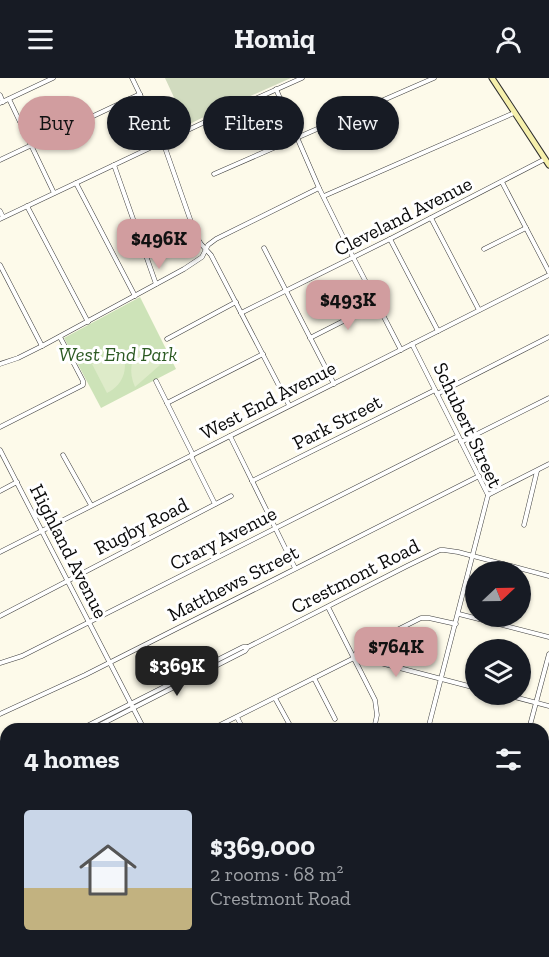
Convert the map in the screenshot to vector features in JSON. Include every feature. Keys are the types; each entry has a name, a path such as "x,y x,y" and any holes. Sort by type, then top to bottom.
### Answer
{"street":[{"path":"0,95 2,103 53,78"},
{"path":"95,115 140,94 132,78"},
{"path":"191,129 302,78"},
{"path":"304,134 434,78"},
{"path":"492,78 545,158"},
{"path":"276,89 279,96"},
{"path":"9,99 18,117"},
{"path":"324,196 514,113"},
{"path":"0,160 21,150"},
{"path":"34,150 54,193"},
{"path":"0,211 2,218 146,150"},
{"path":"166,150 198,241 211,255 289,405"},
{"path":"214,174 268,150"},
{"path":"303,150 319,188 401,350"},
{"name":"Cleveland Avenue","path":"242,314 545,158"},
{"path":"114,165 156,284"},
{"path":"502,182 549,274"},
{"path":"76,183 135,296"},
{"path":"0,364 18,358 88,322 197,261 202,257 208,245 216,239 319,188"},
{"path":"27,206 88,322"},
{"path":"431,218 479,310"},
{"path":"484,249 526,228"},
{"path":"390,239 438,331"},
{"path":"264,248 334,384"},
{"path":"0,265 42,346"},
{"name":"West End Avenue","path":"0,552 549,274"},
{"path":"167,339 236,302"},
{"path":"310,338 377,304"},
{"path":"0,427 83,385 60,337"},
{"name":"Park Street","path":"252,481 549,338"},
{"name":"Schubert Street","path":"412,344 489,495 430,723"},
{"path":"167,403 263,354"},
{"path":"156,381 215,504"},
{"path":"461,442 549,398"},
{"path":"230,436 295,568"},
{"name":"Crary Avenue","path":"0,663 22,656 458,436"},
{"name":"Highland Avenue","path":"0,450 141,723"},
{"path":"63,455 91,506"},
{"path":"489,495 549,464"},
{"path":"524,525 538,470"},
{"name":"Matthews Street","path":"0,714 110,662 479,476"},
{"path":"0,491 17,482"},
{"name":"Rugby Road","path":"0,616 231,496"},
{"name":"Crestmont Road","path":"102,723 243,647 248,647 440,550 473,556 549,576"},
{"path":"328,607 377,706 375,723"},
{"path":"459,614 549,637"},
{"path":"354,658 357,652 365,646 421,618 456,624"},
{"path":"531,723 549,654"},
{"path":"224,723 354,658 465,685"},
{"path":"314,678 335,719"},
{"path":"274,698 289,723"},
{"path":"531,702 549,706"},
{"name":"Crestmont Road","path":"94,723 132,706"},
{"path":"237,717 240,723"}],"green space":[{"path":"165,78 291,78 250,96 203,96 203,117 191,123 191,96 173,96"},
{"name":"West End Park","path":"140,297 176,369 101,408 64,338"},
{"path":"141,344 160,365 135,387 132,365"},
{"path":"121,349 125,362 124,374 118,385 107,393 92,364"}]}
